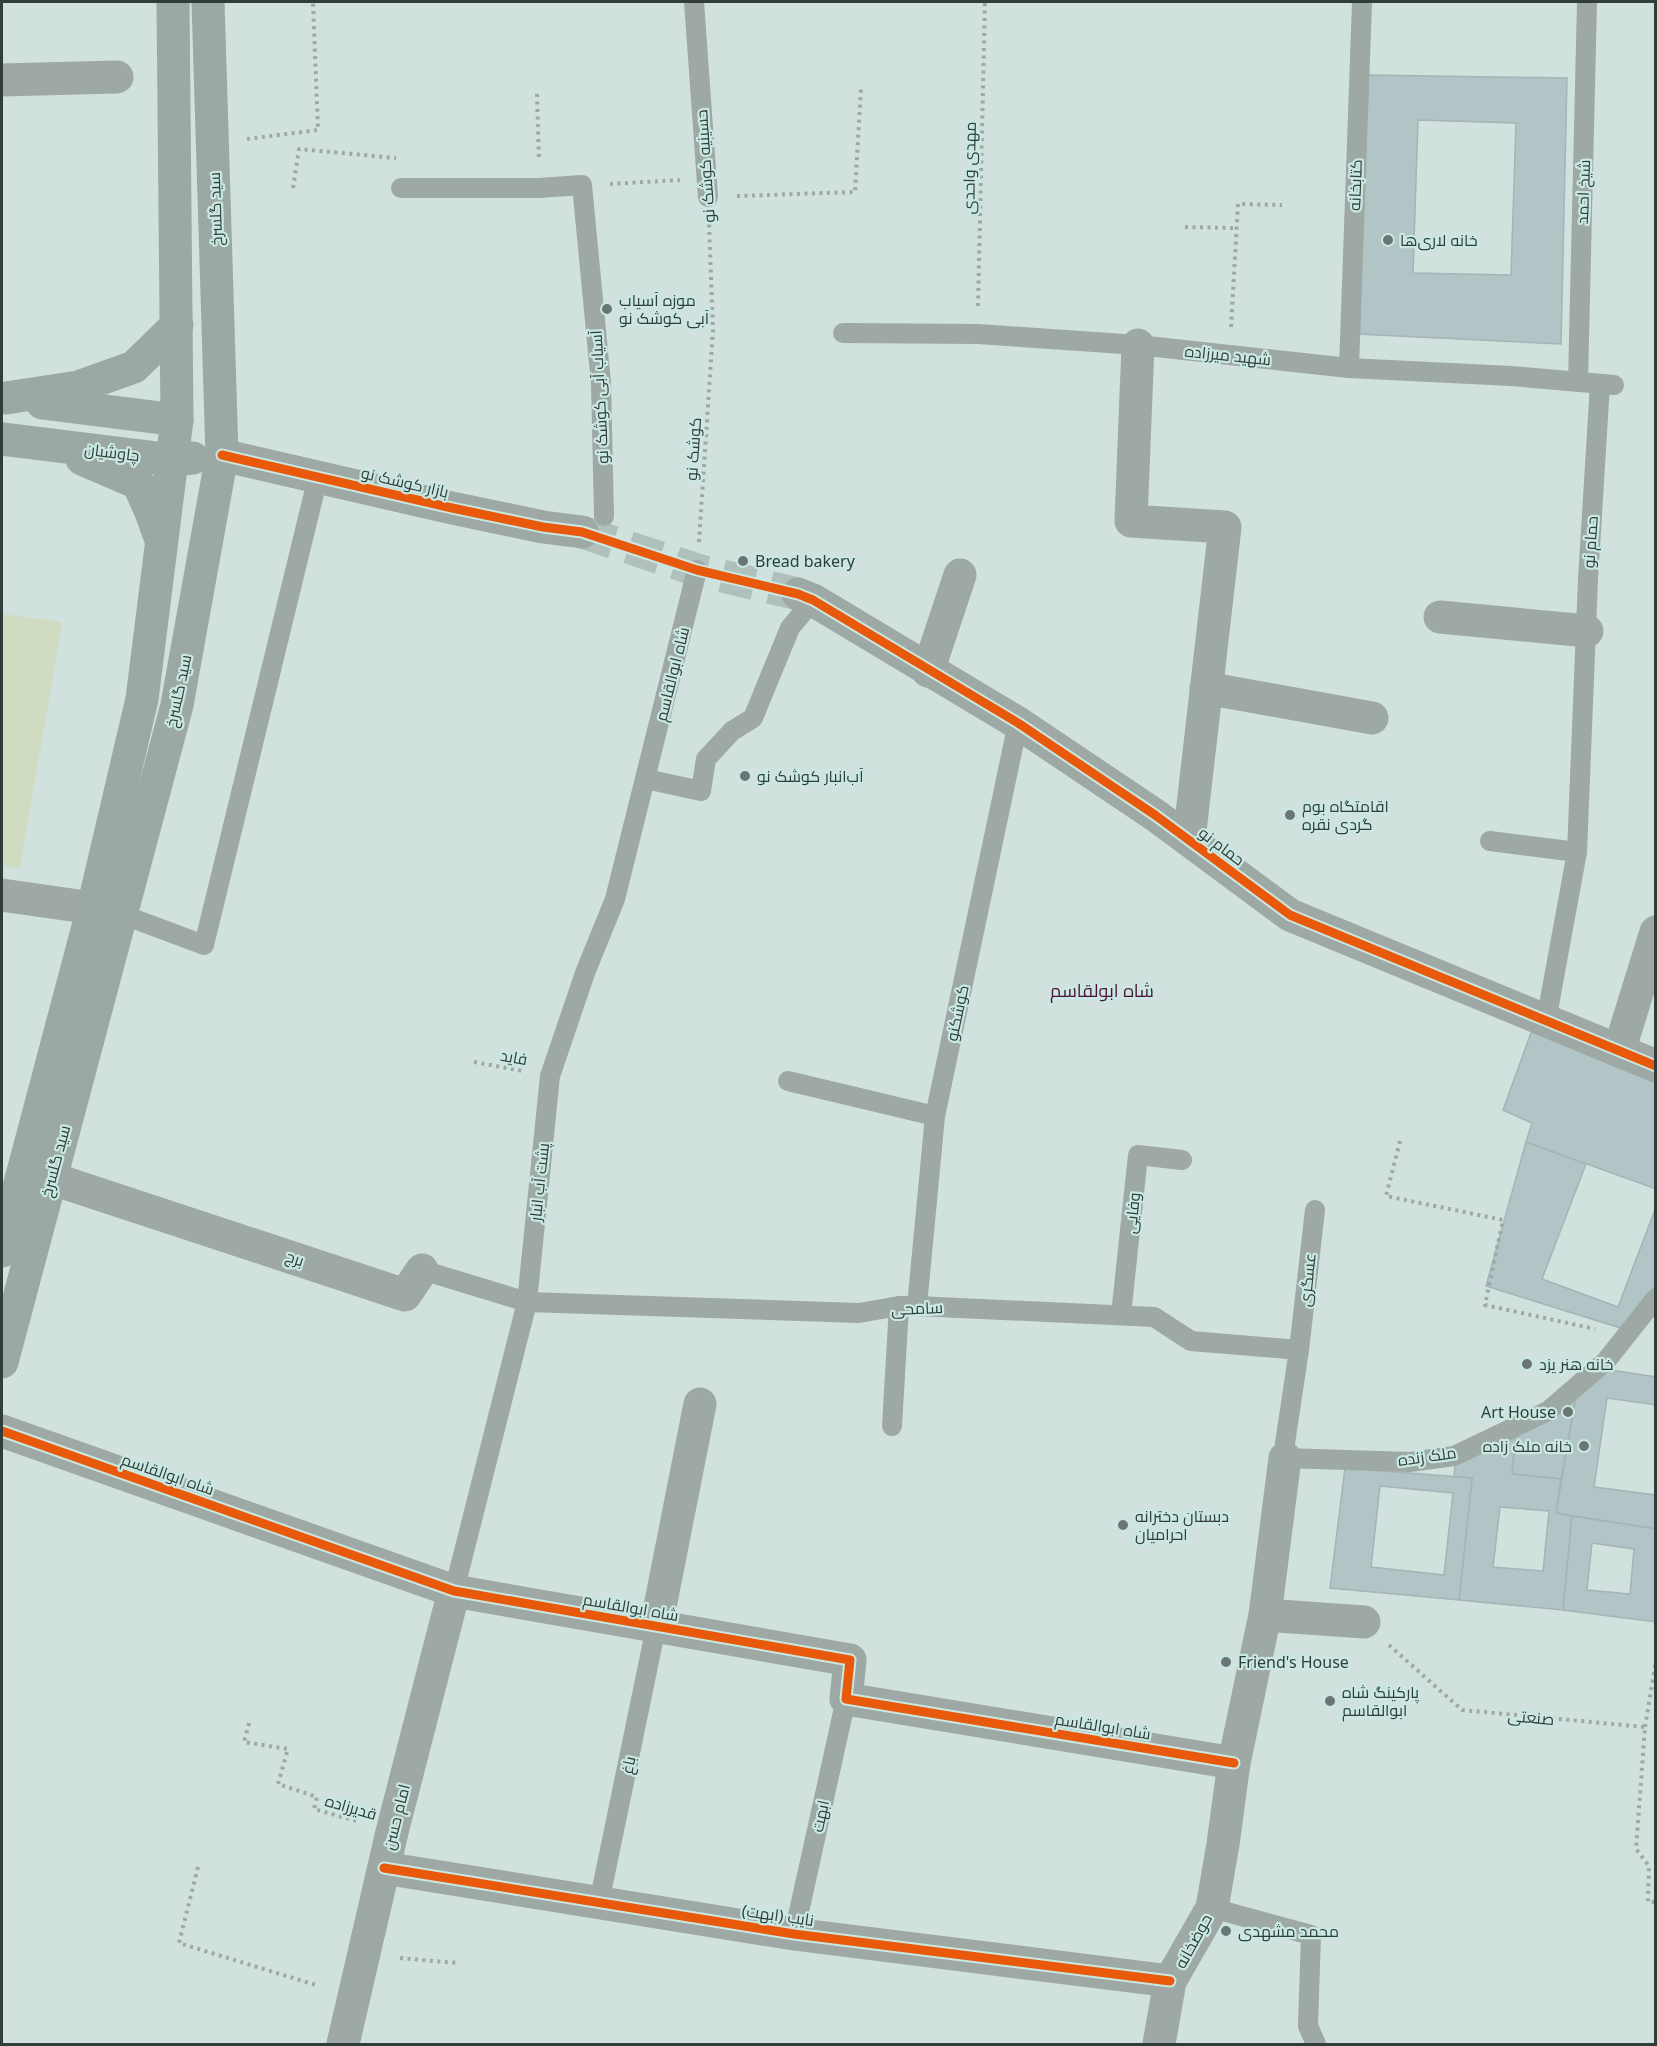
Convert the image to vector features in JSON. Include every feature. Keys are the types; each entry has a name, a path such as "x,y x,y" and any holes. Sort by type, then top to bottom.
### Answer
{"main road":[{"name":"سید گلسرخ","path":"2,1362 50,1178 107,911 142,699 162,546 177,420 173,2"},
{"name":"سید گلسرخ","path":"2,1251 107,911 177,705 222,455 208,2"},
{"path":"4,398 78,387 134,367 177,325"},
{"path":"4,398 177,420 222,455"},
{"name":"چاوشیان","path":"2,439 172,460 222,455"},
{"path":"50,445 138,483 151,512 162,546"}],"street":[{"path":"2,80 117,77"},
{"path":"1138,345 1131,521 1225,527 1188,840"},
{"name":"بازار کوشک نو","path":"222,455 543,527 593,524"},
{"path":"928,671 960,575"},
{"name":"حمام نو","path":"806,597 1018,723 1155,814 1290,915 1656,1066"},
{"path":"1440,617 1587,631"},
{"path":"1206,688 1372,718"},
{"path":"2,895 107,911"},
{"path":"1619,1051 1656,932"},
{"name":"برج","path":"50,1178 405,1295 422,1270"},
{"path":"656,1626 700,1404"},
{"name":"شاه ابوالقاسم","path":"2,1431 454,1591 850,1659 846,1699 1234,1763"},
{"path":"1212,1908 1234,1763 1265,1615 1285,1458"},
{"name":"امام حسن","path":"344,2044 392,1832 454,1591"},
{"path":"1265,1615 1364,1622"},
{"name":"نایب (ابهت)","path":"384,1868 794,1934 1170,1981"},
{"name":"حوضخانه","path":"1159,2044 1170,1981 1212,1908"}],"lane":[{"name":"حسینیه کوشک نو","path":"694,2 707,188"},
{"name":"کتابخانه","path":"1349,368 1362,2"},
{"name":"شیخ احمد","path":"1578,382 1587,2"},
{"path":"401,189 582,186"},
{"name":"آسیاب آبی کوشک نو","path":"582,186 601,382 593,524"},
{"name":"شهید میرزاده","path":"843,333 978,334 1138,345 1349,368 1511,376 1607,384"},
{"name":"حمام نو","path":"1546,1021 1577,852 1588,579 1607,384"},
{"path":"107,911 204,945 318,477"},
{"name":"شاه ابوالقاسم","path":"646,779 697,570"},
{"path":"646,779 701,791 706,759 732,731 753,718 790,628 806,597"},
{"name":"کوشکنو","path":"892,1426 935,1116 1018,723"},
{"name":"پشت آب انبار","path":"454,1591 527,1302 550,1076 585,973 615,899 646,779"},
{"path":"1490,841 1577,852"},
{"path":"788,1082 935,1116"},
{"name":"وفایی","path":"1121,1315 1138,1155 1182,1160"},
{"name":"عسگری","path":"1285,1458 1285,1443 1299,1350 1315,1210"},
{"name":"برج","path":"422,1270 527,1302"},
{"name":"ملک زنده","path":"1285,1458 1410,1462 1454,1456 1548,1411 1606,1361 1656,1298"},
{"name":"سامحی","path":"527,1302 859,1313 908,1306 1154,1317 1191,1341 1299,1350"},
{"name":"باغ","path":"599,1903 656,1626"},
{"name":"ابهت","path":"794,1934 846,1699"},
{"path":"1212,1908 1311,1935 1308,2026 1316,2044"}],"path":[{"path":"213,143 318,130 313,2"},
{"path":"582,186 855,192 861,87"},
{"path":"537,94 539,188"},
{"path":"293,188 299,149 404,159"},
{"path":"1251,358 1250,330 1230,331 1238,204 1282,205"},
{"path":"1185,227 1236,228"},
{"path":"1400,1141 1386,1196 1503,1221 1485,1305 1627,1336"},
{"path":"1656,1661 1645,1727 1636,1849 1649,1866 1648,1902 1656,1902"},
{"path":"198,1868 179,1943 355,1997"},
{"path":"369,1931 396,1937 395,1957 458,1964"}],"green space":[{"path":"2,614 62,622 20,869 2,865"}],"building":[{"name":"خانه لاری‌ها","path":"1368,75 1567,78 1561,344 1358,334","holes":["1418,120 1516,123 1511,275 1413,273"]},
{"path":"1532,1030 1656,1077 1656,1189 1526,1142 1532,1123 1503,1110"},
{"path":"1526,1142 1586,1164 1542,1279 1618,1307 1656,1207 1656,1285 1624,1329 1486,1286"},
{"name":"خانه ملک زاده","path":"1604,1369 1656,1377 1656,1405 1607,1398 1594,1487 1656,1495 1656,1529 1556,1513 1576,1396"},
{"path":"1576,1396 1561,1479 1512,1474 1515,1438"},
{"path":"1515,1438 1512,1474 1561,1479 1556,1513 1572,1516 1563,1610 1459,1600 1472,1478 1454,1477 1455,1465","holes":["1500,1507 1549,1511 1543,1571 1493,1567"]},
{"path":"1345,1468 1472,1478 1459,1600 1330,1588","holes":["1380,1486 1453,1493 1444,1575 1371,1567"]},
{"path":"1572,1516 1656,1529 1656,1622 1563,1610","holes":["1592,1543 1634,1549 1630,1594 1587,1590"]}],"tunnel":[{"path":"582,532 697,570 798,594"}],"cycle path":[{"path":"222,455 452,508 543,527 582,532 697,570 798,594 813,600 1018,723 1155,815 1290,915 1656,1066"},
{"path":"2,1431 454,1591 850,1660 846,1699 1234,1763"},
{"path":"384,1868 794,1934 1170,1981"}],"place":[{"name":"خانه لاری‌ها","path":"1388,240"},
{"name":"موزه آسیاب آبی کوشک نو","path":"607,309"},
{"name":"Bread bakery","path":"743,561"},
{"name":"آب‌انبار کوشک نو","path":"745,776"},
{"name":"اقامتگاه بوم گردی نقره","path":"1290,815"},
{"name":"خانه هنر یزد","path":"1527,1364"},
{"name":"Art House","path":"1568,1412"},
{"name":"خانه ملک زاده","path":"1584,1446"},
{"name":"دبستان دخترانه احرامیان","path":"1123,1525"},
{"name":"Friend's House","path":"1226,1662"},
{"name":"پارکینگ شاه ابوالقاسم","path":"1330,1701"},
{"name":"محمد مشهدی","path":"1226,1931"}],"district":[{"name":"شاه ابولقاسم","path":"1102,990"}]}
